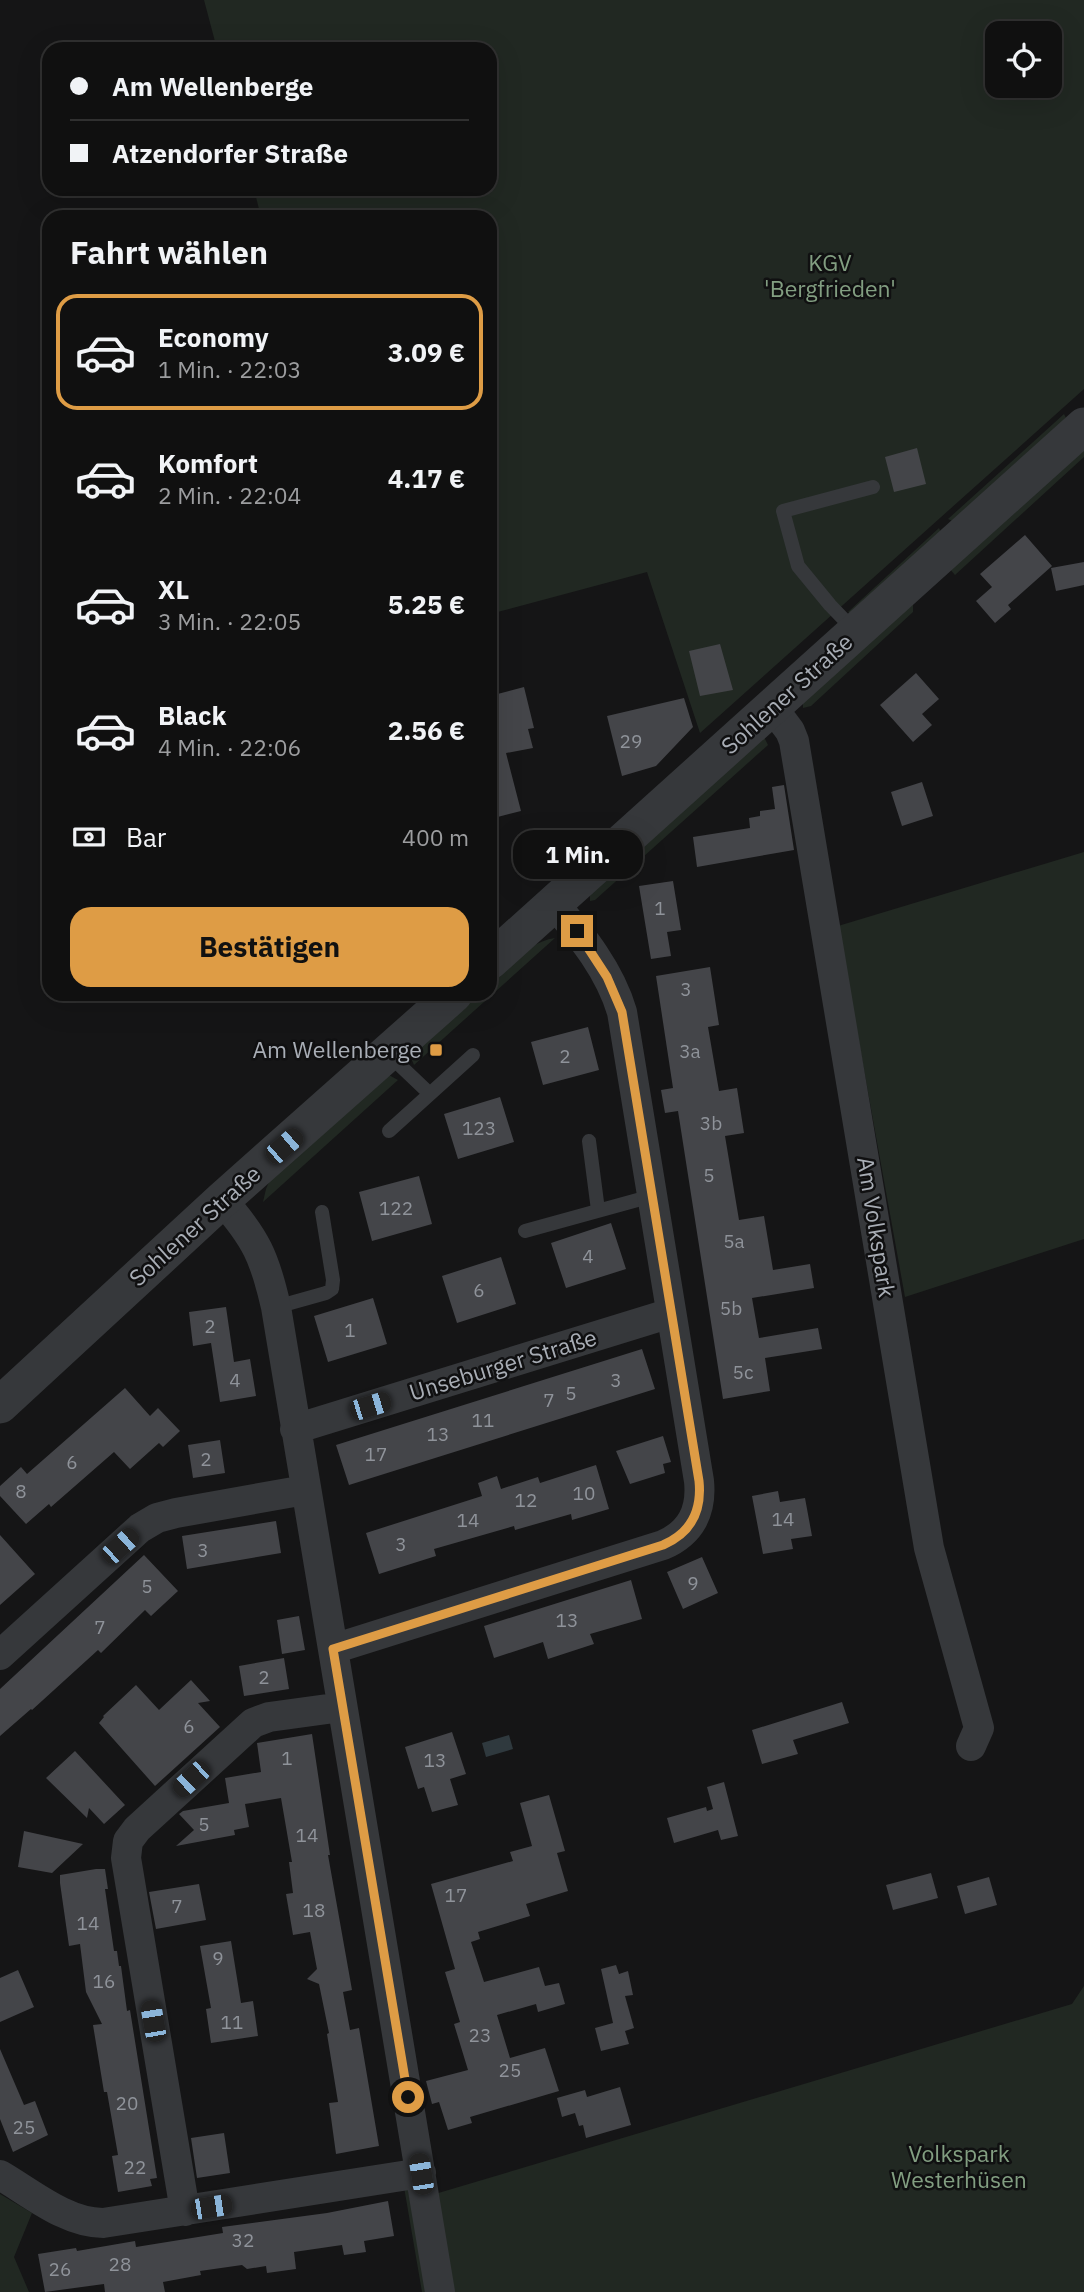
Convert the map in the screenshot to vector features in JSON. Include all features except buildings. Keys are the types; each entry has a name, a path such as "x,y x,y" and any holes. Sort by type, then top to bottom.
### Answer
{"street":[{"name":"Sohlener Straße","path":"497,955 1084,426"},
{"name":"Am Volkspark","path":"772,707 794,741 929,1548 979,1728 971,1746"},
{"path":"333,1649 663,1545 686,1531 697,1512 699,1488 625,1024 619,1002 607,977 586,942 554,904"},
{"name":"Sohlener Straße","path":"0,1405 222,1200 446,1001"},
{"path":"222,1200 250,1233 260,1252 276,1307 440,2292"},
{"name":"Unseburger Straße","path":"295,1429 671,1312"},
{"path":"0,1655 151,1521 176,1513 305,1490"},
{"path":"185,2211 126,1858 128,1841 137,1829 253,1723 269,1717 342,1707"},
{"path":"0,2175 83,2222 103,2223 421,2174"}],"lane":[{"path":"856,632 798,566 783,511 873,487"},
{"path":"388,1054 430,1094"},
{"path":"389,1131 473,1055"},
{"path":"589,1141 598,1210"},
{"path":"525,1231 652,1196"},
{"path":"276,1307 332,1289 333,1280 322,1212"}],"green space":[{"name":"KGV 'Bergfrieden'","path":"204,0 1084,0 1084,389 700,733 647,572 497,612 497,210 259,210 256,196 497,196 497,42 215,42"},
{"path":"1064,414 1068,422 957,523 948,519"},
{"path":"1084,446 1084,457 955,575 949,568"},
{"path":"939,528 943,537 856,616 848,612"},
{"path":"913,602 913,612 811,706 803,708 803,702"},
{"path":"764,737 768,745 595,900 590,901 590,894"},
{"path":"1084,852 1084,1239 905,1297 838,926"},
{"path":"555,938 497,990 497,977 520,956 546,940"},
{"path":"469,1001 485,1001 414,1065 409,1053"},
{"path":"385,1073 398,1080 263,1202 272,1175"},
{"name":"Volkspark Westerhüsen","path":"1084,1986 1084,2292 451,2292 435,2194 1072,2004"},
{"path":"404,2187 408,2190 430,2292 422,2292"},
{"path":"0,2194 32,2213 14,2257 29,2292 0,2292"}],"shaded area":[{"path":"509,1735 513,1749 486,1757 482,1743"}],"place":[{"name":"Am Wellenberge","path":"436,1050"}],"route":[{"path":"408,2097 333,1649 663,1545 677,1539 690,1527 697,1512 700,1495 622,1012 607,977 577,931"}]}
